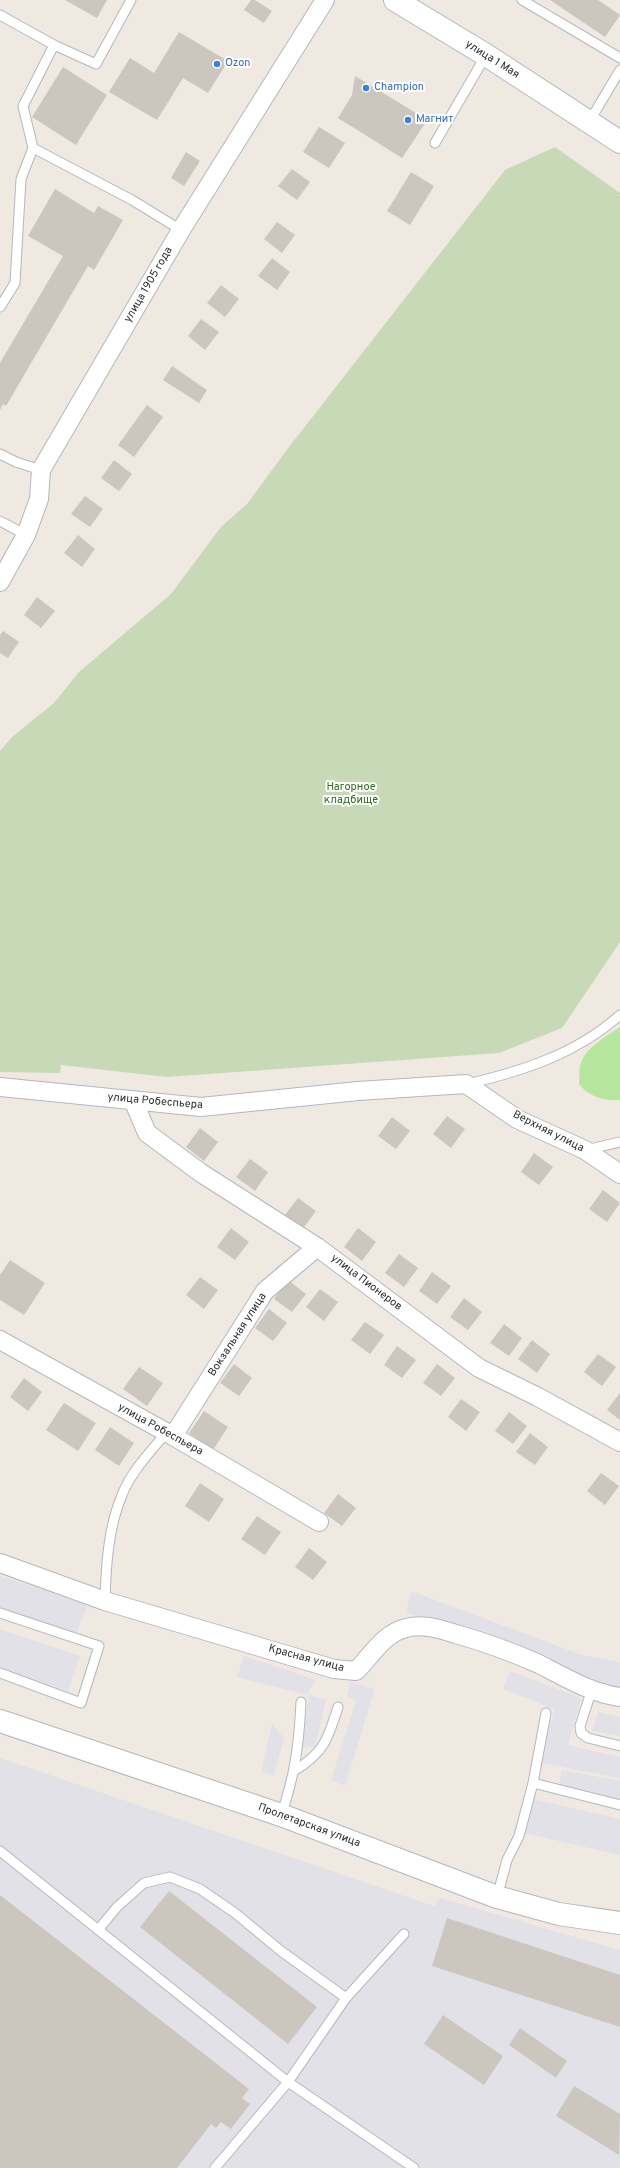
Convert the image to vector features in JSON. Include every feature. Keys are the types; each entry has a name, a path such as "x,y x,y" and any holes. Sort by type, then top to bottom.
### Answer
{"main road":[{"name":"улица 1 Мая","path":"395,0 486,55 620,142"},
{"name":"Пролетарская улица","path":"0,1720 281,1815 497,1897 559,1914 620,1923"}],"street":[{"name":"улица 1905 года","path":"0,582 26,535 39,499 41,470 182,230 325,0"},
{"name":"улица Робеспьера","path":"0,1087 201,1107 358,1090 466,1084"},
{"name":"Верхняя улица","path":"466,1084 517,1119 585,1150 620,1174"},
{"name":"улица Пионеров","path":"133,1100 147,1133 202,1173 317,1247 479,1368 538,1397 620,1442"},
{"name":"Вокзальная улица","path":"169,1434 265,1291 317,1247"},
{"name":"улица Робеспьера","path":"0,1340 169,1434 319,1522"},
{"name":"Красная улица","path":"0,1562 105,1601 334,1669 356,1671 384,1640 405,1628 428,1626 499,1649 592,1689 620,1697"}],"lane":[{"path":"0,15 54,45 96,64 131,0"},
{"path":"522,0 620,58"},
{"path":"0,307 14,283 21,179 33,148 23,106 54,45"},
{"path":"435,143 486,55"},
{"path":"589,122 620,70"},
{"path":"33,148 132,200 182,230"},
{"path":"0,454 16,462 41,470"},
{"path":"0,521 26,535"},
{"path":"466,1084 515,1072 573,1049 620,1014"},
{"path":"585,1150 620,1142"},
{"path":"105,1601 106,1572 113,1523 122,1495 139,1466 169,1434"},
{"path":"0,1613 99,1646 81,1703 0,1673"},
{"path":"592,1689 580,1726 581,1733 588,1738 620,1746"},
{"path":"281,1815 290,1791 299,1746 301,1702"},
{"path":"294,1771 307,1763 323,1748 338,1707"},
{"path":"497,1897 507,1860 519,1836 533,1783 546,1713"},
{"path":"533,1783 620,1805"},
{"path":"0,1850 288,2082 414,2168"},
{"path":"98,1930 117,1907 144,1882 170,1877 200,1889 235,1913 281,1951 346,1998"},
{"path":"215,2168 288,2082 346,1998 404,1934"}],"shaded area":[{"path":"0,1576 88,1604 76,1634 0,1609"},
{"path":"411,1591 582,1655 620,1662 620,1689 555,1665 458,1625 406,1613"},
{"path":"0,1629 80,1656 68,1691 0,1667"},
{"path":"244,1656 316,1680 307,1695 237,1677"},
{"path":"510,1671 581,1698 568,1745 620,1757 620,1778 541,1763 554,1709 503,1689"},
{"path":"350,1682 375,1689 345,1786 331,1780 356,1701 347,1696"},
{"path":"309,1695 326,1699 315,1747 302,1747"},
{"path":"598,1712 620,1717 620,1736 592,1731"},
{"path":"272,1724 284,1738 274,1775 261,1772"},
{"path":"0,1758 434,1906 440,1898 620,1950 620,2168 0,2168"},
{"path":"562,1770 620,1781 620,1801 558,1787"},
{"path":"533,1799 620,1819 620,1855 524,1833"}],"green space":[{"name":"Нагорное кладбище","path":"555,147 620,193 620,942 562,1028 499,1053 167,1077 61,1065 60,1073 0,1072 0,751 12,737 54,703 79,672 171,594 221,527 247,504 289,447 505,170"},
{"path":"620,1027 620,1100 603,1099 587,1092 579,1084 580,1066 586,1053 591,1048"}],"building":[{"path":"65,0 107,0 97,18"},
{"path":"251,0 255,0 272,11 264,23 244,10"},
{"path":"550,0 598,0 620,15 605,37"},
{"path":"179,32 228,61 208,93 183,78 157,120 109,92 130,58 154,73"},
{"path":"63,67 107,95 76,145 32,117"},
{"path":"355,76 416,113 430,116 402,158 338,118 352,95"},
{"path":"319,127 345,143 329,168 303,152"},
{"path":"186,152 200,161 184,186 171,178"},
{"path":"292,169 310,182 297,200 278,186"},
{"path":"411,172 434,186 410,225 387,211"},
{"path":"55,189 94,213 98,206 123,220 94,270 88,266 6,406 3,404 0,410 0,363 63,256 28,236"},
{"path":"277,222 295,235 282,253 264,239"},
{"path":"272,258 290,272 277,290 258,276"},
{"path":"221,285 239,299 225,317 207,303"},
{"path":"201,319 219,332 205,350 188,336"},
{"path":"172,366 207,390 199,403 163,380"},
{"path":"147,405 163,417 134,457 118,445"},
{"path":"114,460 132,474 119,491 101,478"},
{"path":"85,496 103,509 90,527 71,514"},
{"path":"78,535 95,549 82,567 64,553"},
{"path":"37,597 55,611 41,628 24,615"},
{"path":"3,631 19,642 8,658 0,653 0,635"},
{"path":"447,1116 465,1129 451,1148 433,1134"},
{"path":"392,1117 410,1131 396,1149 378,1136"},
{"path":"200,1128 218,1142 204,1161 186,1147"},
{"path":"534,1153 553,1167 539,1185 521,1172"},
{"path":"250,1159 268,1172 255,1191 236,1177"},
{"path":"603,1190 620,1203 607,1222 589,1209"},
{"path":"298,1198 316,1211 302,1230 284,1216"},
{"path":"231,1228 249,1242 235,1260 217,1247"},
{"path":"358,1228 376,1242 362,1261 344,1247"},
{"path":"399,1254 418,1268 404,1287 385,1273"},
{"path":"10,1260 45,1283 24,1315 0,1300 0,1275"},
{"path":"432,1272 451,1286 437,1304 419,1291"},
{"path":"200,1277 218,1290 204,1309 186,1295"},
{"path":"288,1280 306,1294 292,1312 274,1299"},
{"path":"320,1289 338,1302 324,1321 306,1307"},
{"path":"464,1298 482,1312 468,1330 450,1317"},
{"path":"269,1309 287,1323 273,1341 255,1328"},
{"path":"365,1322 384,1335 370,1354 351,1340"},
{"path":"504,1324 522,1338 509,1356 490,1343"},
{"path":"532,1340 550,1354 537,1373 518,1359"},
{"path":"397,1346 416,1360 402,1378 384,1365"},
{"path":"598,1354 616,1367 602,1386 584,1372"},
{"path":"234,1364 252,1378 239,1396 220,1383"},
{"path":"437,1364 455,1378 441,1396 423,1383"},
{"path":"139,1367 163,1383 147,1406 123,1389"},
{"path":"24,1378 42,1392 28,1411 10,1397"},
{"path":"620,1393 620,1420 607,1410"},
{"path":"461,1399 480,1412 466,1431 448,1417"},
{"path":"64,1403 96,1423 78,1451 46,1430"},
{"path":"204,1411 228,1427 213,1450 189,1433"},
{"path":"509,1412 527,1426 513,1444 495,1431"},
{"path":"110,1427 134,1443 119,1466 95,1450"},
{"path":"530,1433 548,1447 535,1465 516,1452"},
{"path":"601,1473 619,1486 605,1505 587,1491"},
{"path":"200,1483 224,1499 209,1522 185,1506"},
{"path":"338,1494 356,1508 342,1526 324,1513"},
{"path":"257,1516 281,1532 265,1555 241,1539"},
{"path":"309,1548 327,1562 313,1580 295,1567"},
{"path":"169,1891 317,2007 288,2044 140,1927"},
{"path":"0,1895 249,2089 242,2098 250,2104 231,2129 221,2122 216,2128 211,2124 177,2168 0,2168"},
{"path":"447,1918 620,1975 620,2027 432,1966"},
{"path":"443,2015 503,2056 484,2085 424,2044"},
{"path":"520,2028 567,2061 556,2078 509,2045"},
{"path":"574,2086 620,2114 619,2155 556,2116"}],"place":[{"name":"Ozon","path":"217,64"},
{"name":"Champion","path":"366,88"},
{"name":"Магнит","path":"408,120"}]}
